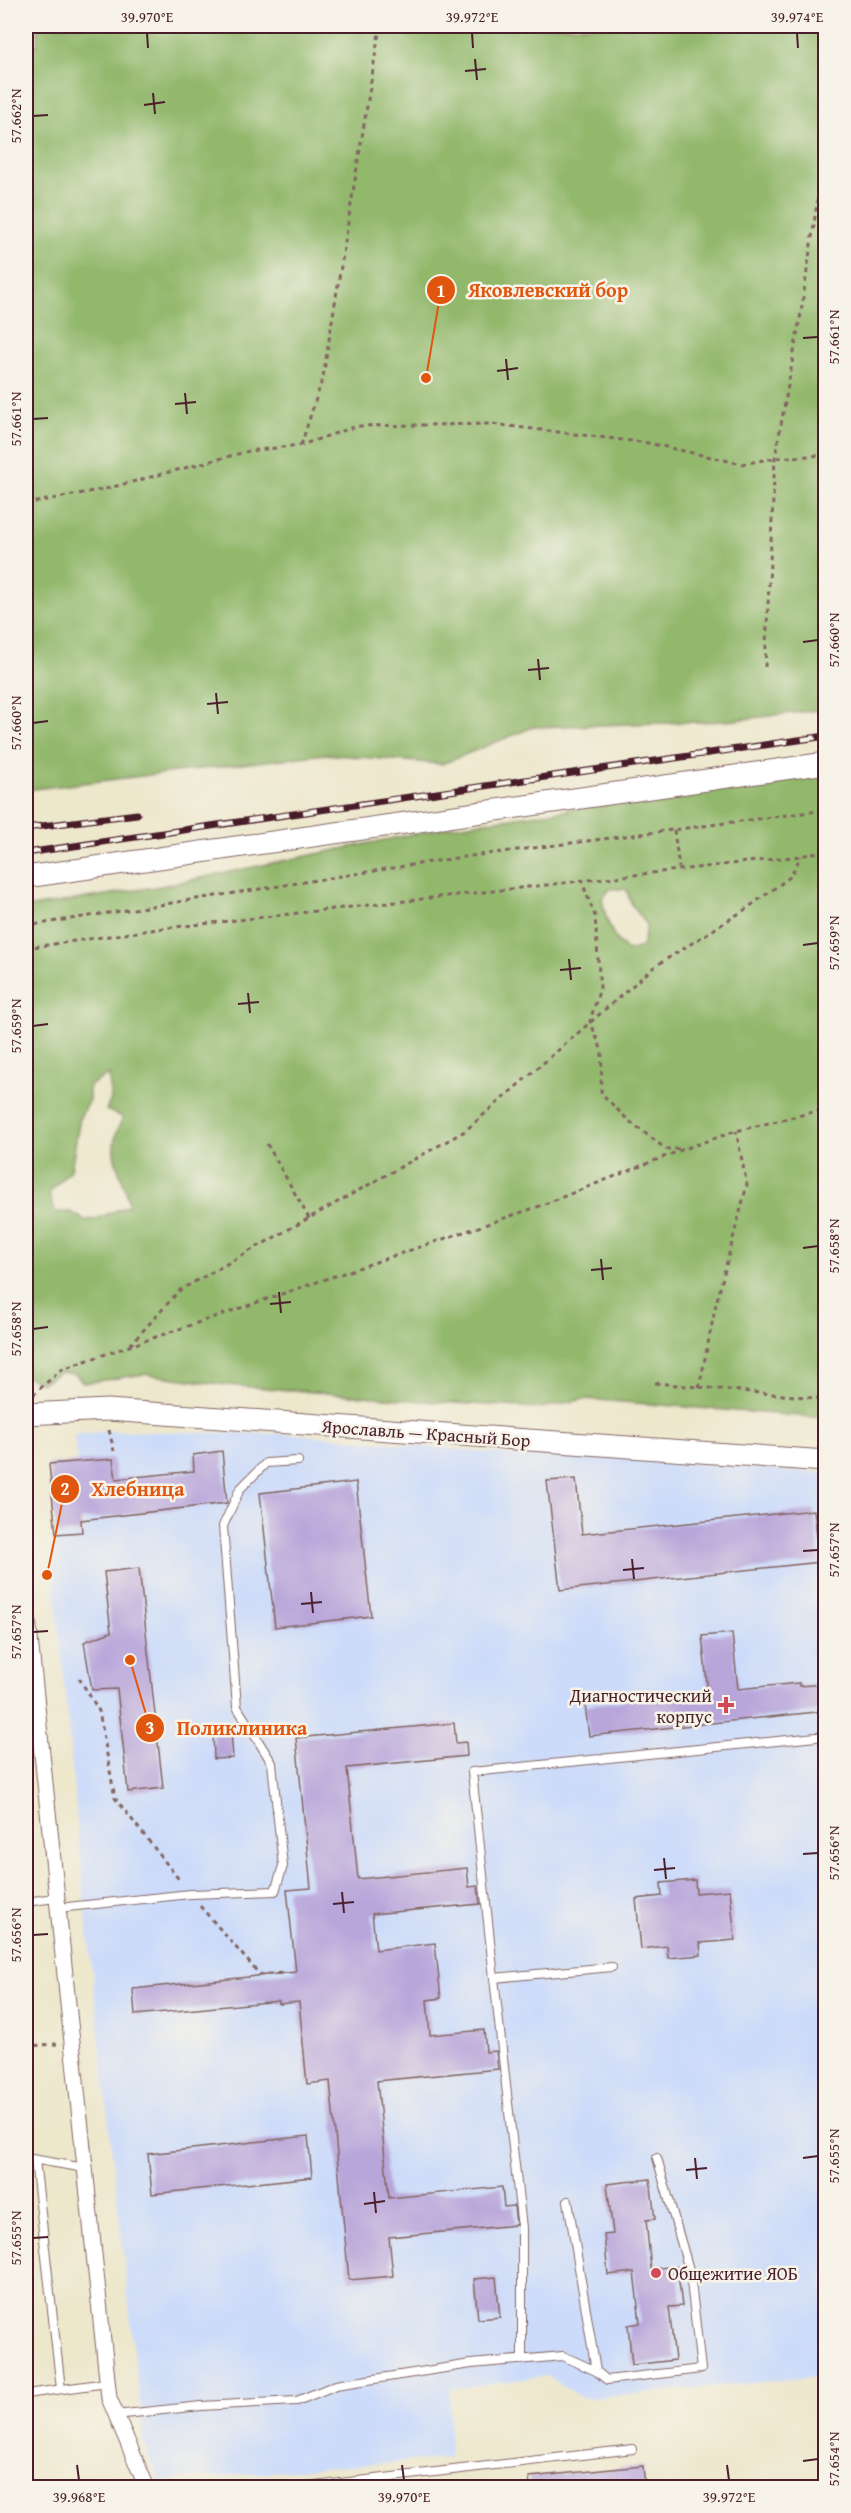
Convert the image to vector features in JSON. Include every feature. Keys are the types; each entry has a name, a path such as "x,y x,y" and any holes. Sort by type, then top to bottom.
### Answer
{"street":[{"path":"26,877 825,763"},
{"name":"Ярославль — Красный Бор","path":"26,1414 108,1410 825,1461"},
{"path":"26,1600 70,2044 108,2383 115,2415 147,2487"}],"lane":[{"path":"26,1902 56,1903 275,1891 283,1866 272,1763 237,1707 223,1526 240,1489 266,1463 298,1461"},
{"path":"522,2360 522,2228 472,1772 825,1736"},
{"path":"494,1978 612,1967"},
{"path":"26,2158 85,2168"},
{"path":"115,2415 201,2406 297,2401 336,2385 471,2364 563,2356 596,2371 607,2380 701,2369 690,2272 657,2158"},
{"path":"35,2160 61,2389"},
{"path":"568,2201 596,2371"},
{"path":"26,2394 108,2383"},
{"path":"298,2487 633,2450"}],"path":[{"path":"301,445 323,377 380,26"},
{"path":"765,667 775,458 800,319 821,176 825,164"},
{"path":"26,504 109,488 249,451 301,445 357,426 492,424 648,443 742,464 775,458 825,455"},
{"path":"26,926 456,858 825,810"},
{"path":"674,830 679,868"},
{"path":"26,948 581,879 801,856 825,850"},
{"path":"129,1346 180,1290 310,1220 465,1131 654,967 746,909 790,877 801,856"},
{"path":"581,879 595,916 600,988 590,1021 602,1052 601,1093 629,1121 666,1149 684,1149"},
{"path":"26,1402 62,1369 537,1207 736,1131 825,1109"},
{"path":"699,1388 716,1304 747,1185 736,1131"},
{"path":"267,1144 310,1220"},
{"path":"655,1383 825,1400"},
{"path":"79,1678 99,1711 115,1798 190,1894 260,1975 284,1973"},
{"path":"26,2046 70,2044"}],"shaded area":[{"path":"109,1431 296,1434 514,1455 581,1453 825,1473 825,2376 583,2399 547,2376 450,2389 449,2458 159,2481 144,2443 85,1905 53,1568 55,1536 85,1533 74,1435"}],"green space":[{"path":"38,26 825,26 825,709 727,721 533,727 442,764 325,754 26,790 26,47 37,46"},
{"path":"825,773 825,1418 585,1399 540,1408 436,1402 227,1385 145,1374 84,1383 75,1374 60,1372 41,1383 26,1376 26,908 161,886 448,827","holes":["610,889 626,889 632,905 647,925 642,947 627,951 613,934 607,921 602,899","109,1074 111,1099 106,1110 123,1117 117,1131 114,1153 129,1205 96,1219 84,1220 71,1212 54,1212 49,1193 71,1169 80,1117 89,1100 89,1086"]}],"building":[{"path":"222,1451 227,1503 81,1520 82,1532 56,1534 49,1464 113,1459 116,1479 194,1471 193,1455"},
{"path":"576,1479 582,1534 814,1510 820,1562 560,1590 547,1481"},
{"path":"356,1482 371,1616 275,1627 260,1493"},
{"path":"139,1568 163,1788 128,1792 117,1689 92,1690 84,1642 111,1632 104,1572"},
{"path":"732,1633 738,1689 799,1683 799,1686 825,1684 825,1711 589,1736 585,1705 708,1692 702,1636"},
{"path":"454,1723 456,1743 466,1742 467,1756 347,1768 358,1879 467,1868 469,1887 478,1886 480,1904 372,1914 376,1950 435,1943 441,1998 427,2000 430,2035 484,2030 486,2052 496,2051 498,2069 377,2081 389,2198 502,2187 504,2207 514,2206 516,2225 389,2237 393,2276 349,2280 330,2081 307,2084 299,2002 279,2004 279,2001 135,2015 133,1989 296,1972 287,1890 311,1888 296,1738"},
{"path":"231,1731 233,1758 214,1759 213,1732"},
{"path":"695,1880 696,1893 730,1890 735,1940 700,1943 701,1955 668,1958 667,1946 641,1949 636,1899 662,1896 661,1883"},
{"path":"308,2136 312,2177 152,2194 148,2154"},
{"name":"Общежитие ЯОБ","path":"650,2179 655,2219 646,2220 651,2269 677,2266 682,2306 669,2307 675,2360 632,2365 628,2325 640,2323 634,2272 608,2275 604,2235 613,2234 607,2184"},
{"path":"496,2277 500,2317 478,2319 474,2279"},
{"path":"643,2466 645,2487 530,2487 529,2477"}],"railway":[{"path":"26,853 826,736"},
{"path":"26,828 137,814"}],"place":[{"name":"Яковлевский бор","path":"426,378"},
{"name":"Хлебница","path":"47,1575"},
{"name":"Поликлиника","path":"130,1660"},
{"name":"Диагностический корпус","path":"726,1705"},
{"name":"Общежитие ЯОБ","path":"656,2273"}]}
